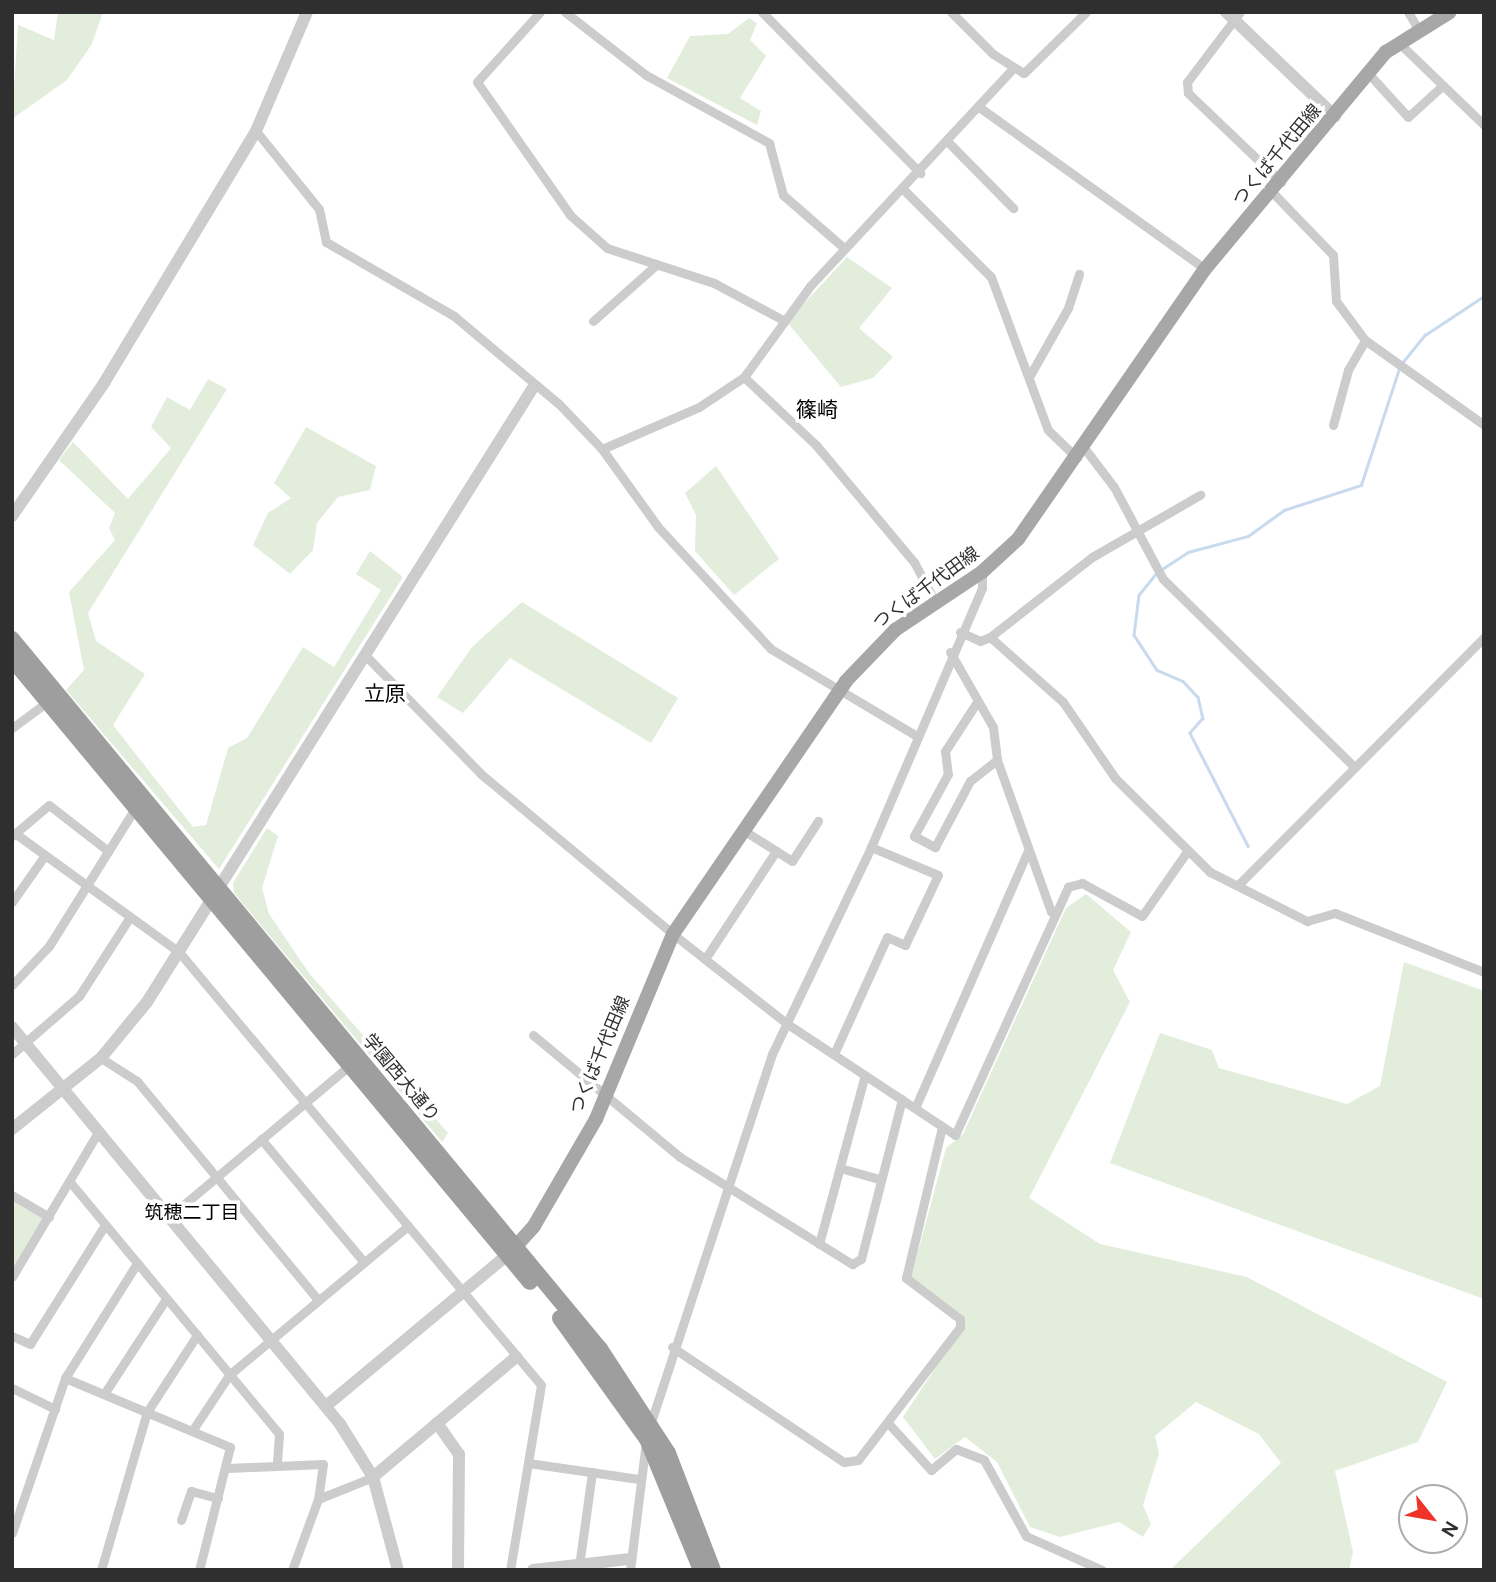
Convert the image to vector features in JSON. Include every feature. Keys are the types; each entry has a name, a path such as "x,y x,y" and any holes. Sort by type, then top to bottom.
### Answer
{"highway":[{"name":"学園西大通り","path":"12,639 136,807 216,894 350,1065 512,1251"},
{"name":"学園西大通り","path":"12,659 53,698 512,1251 648,1431 687,1492 713,1570"},
{"name":"学園西大通り","path":"648,1431 701,1570"}],"main road":[{"name":"つくば千代田線","path":"512,1251 606,1097 673,934 840,690 882,642 934,600 982,572 1027,529 1081,454 1205,269 1277,188 1368,73 1398,42 1450,12"}],"street":[{"path":"12,516 104,383 256,131 307,12"},
{"path":"540,12 477,82 585,231 607,248 714,283 783,320"},
{"path":"565,12 646,75 769,143 783,195 844,248"},
{"path":"762,12 920,173"},
{"path":"951,12 1013,68 1024,73 1086,12"},
{"path":"1408,12 1419,30"},
{"path":"1335,116 1233,15 1187,82 1188,93 1277,188 1333,254 1336,301 1365,340 1484,425"},
{"path":"1398,42 1484,125"},
{"path":"602,449 699,407 744,377 783,320 844,248 920,173 1013,68"},
{"path":"1368,73 1408,117 1443,85"},
{"path":"979,107 1205,269"},
{"path":"256,131 318,209 326,242 454,316 602,449 638,503 766,643 915,735"},
{"path":"948,142 1013,208"},
{"path":"904,190 991,277 1048,430 1081,454 1114,487 1133,531 1163,579 1354,767"},
{"path":"593,321 656,265"},
{"path":"1029,377 1068,308 1080,274"},
{"path":"1333,425 1348,370 1365,340"},
{"path":"744,377 807,434 914,562 934,600"},
{"path":"12,1129 64,1091 101,1058 179,952 534,386"},
{"path":"960,632 980,641 990,637 1133,531 1200,495"},
{"path":"533,1570 630,1565 639,1479 648,1431 672,1347 786,1023 871,847 950,652 982,588 982,572"},
{"path":"990,637 1063,702 1115,778 1186,853 1238,886 1307,921 1335,913 1484,972"},
{"path":"1238,886 1484,637"},
{"path":"950,652 993,727 997,760 1027,853 1051,912"},
{"path":"365,655 481,774 673,934 786,1023 955,1135 1051,912 1075,883 1142,916 1186,853"},
{"path":"12,728 53,698"},
{"path":"977,702 945,751 948,774 914,836 935,847 970,780 997,760"},
{"path":"108,850 49,806 14,835 46,855 179,952 541,1385 510,1570"},
{"path":"12,985 49,946 136,807"},
{"path":"743,830 792,861 818,821"},
{"path":"834,1054 887,937 905,945 939,875 871,847"},
{"path":"705,959 776,851"},
{"path":"915,1108 1027,853"},
{"path":"12,902 46,855"},
{"path":"12,1054 79,996 130,917"},
{"path":"12,1027 326,1406 373,1478 398,1570"},
{"path":"533,1035 606,1097 729,1188 852,1264 860,1259 902,1100"},
{"path":"101,1058 137,1081 318,1300"},
{"path":"169,1216 350,1065"},
{"path":"819,1244 865,1075"},
{"path":"672,1347 844,1462 858,1460 960,1327 960,1320 906,1278 942,1127"},
{"path":"12,1278 98,1132"},
{"path":"261,1139 364,1262"},
{"path":"840,1168 879,1179"},
{"path":"69,1182 279,1433 277,1465"},
{"path":"12,1195 49,1217"},
{"path":"12,1336 30,1344 105,1225"},
{"path":"192,1431 229,1375 408,1226"},
{"path":"326,1406 512,1251"},
{"path":"12,1533 65,1378 137,1263"},
{"path":"104,1394 166,1299"},
{"path":"101,1570 147,1412 197,1335"},
{"path":"318,1499 373,1478 516,1357"},
{"path":"65,1378 230,1447 228,1468 199,1570"},
{"path":"12,1388 55,1409"},
{"path":"437,1423 459,1454 458,1570"},
{"path":"888,1423 931,1470 956,1449 984,1460 1026,1536 1102,1570"},
{"path":"528,1463 639,1479"},
{"path":"228,1468 323,1464 318,1499 292,1570"},
{"path":"579,1566 592,1472"},
{"path":"181,1520 191,1491 218,1498"}],"green space":[{"path":"58,12 103,12 92,44 67,80 12,119 18,25 54,40"},
{"path":"749,18 757,23 750,40 766,56 740,98 761,111 757,125 667,78 690,36 728,34"},
{"path":"847,257 892,288 859,328 893,357 873,378 841,387 787,322"},
{"path":"208,379 227,389 88,613 96,641 145,674 113,725 193,827 206,825 228,748 247,738 303,647 334,667 381,590 356,574 370,551 403,577 219,869 66,690 84,670 69,592 115,540 109,528 115,513 59,460 73,442 128,499 171,448 151,427 167,397 190,410"},
{"path":"306,427 376,466 370,490 338,497 317,523 313,550 290,574 253,545 268,513 291,498 274,483"},
{"path":"716,466 779,559 734,595 695,551 696,515 685,493"},
{"path":"522,602 678,698 651,743 510,658 463,713 437,697 472,647"},
{"path":"267,828 278,836 262,888 269,914 309,973 448,1133 442,1142 234,893 233,883"},
{"path":"1086,894 1131,932 1113,970 1130,1002 1029,1198 1100,1244 1247,1277 1447,1382 1418,1442 1335,1471 1353,1552 1349,1570 1170,1570 1281,1463 1259,1434 1196,1402 1155,1436 1159,1454 1143,1505 1151,1524 1143,1537 1119,1522 1060,1537 1030,1527 997,1462 965,1437 935,1459 903,1417 965,1323 910,1281 946,1148 963,1134 1066,908"},
{"path":"1404,962 1484,991 1484,1299 1110,1163 1160,1033 1212,1050 1219,1068 1347,1104 1380,1086"},
{"path":"12,1197 47,1214 12,1273"}],"waterway":[{"path":"1402,363 1425,335 1484,296"},
{"path":"1162,569 1188,552 1248,536 1284,510 1361,485 1399,369"},
{"path":"1157,573 1139,595 1134,635 1157,670 1183,681 1198,697 1203,718 1190,733 1248,846"}],"district":[{"name":"篠崎","path":"817,410"},
{"name":"立原","path":"385,694"},
{"name":"筑穂二丁目","path":"192,1213"}]}
